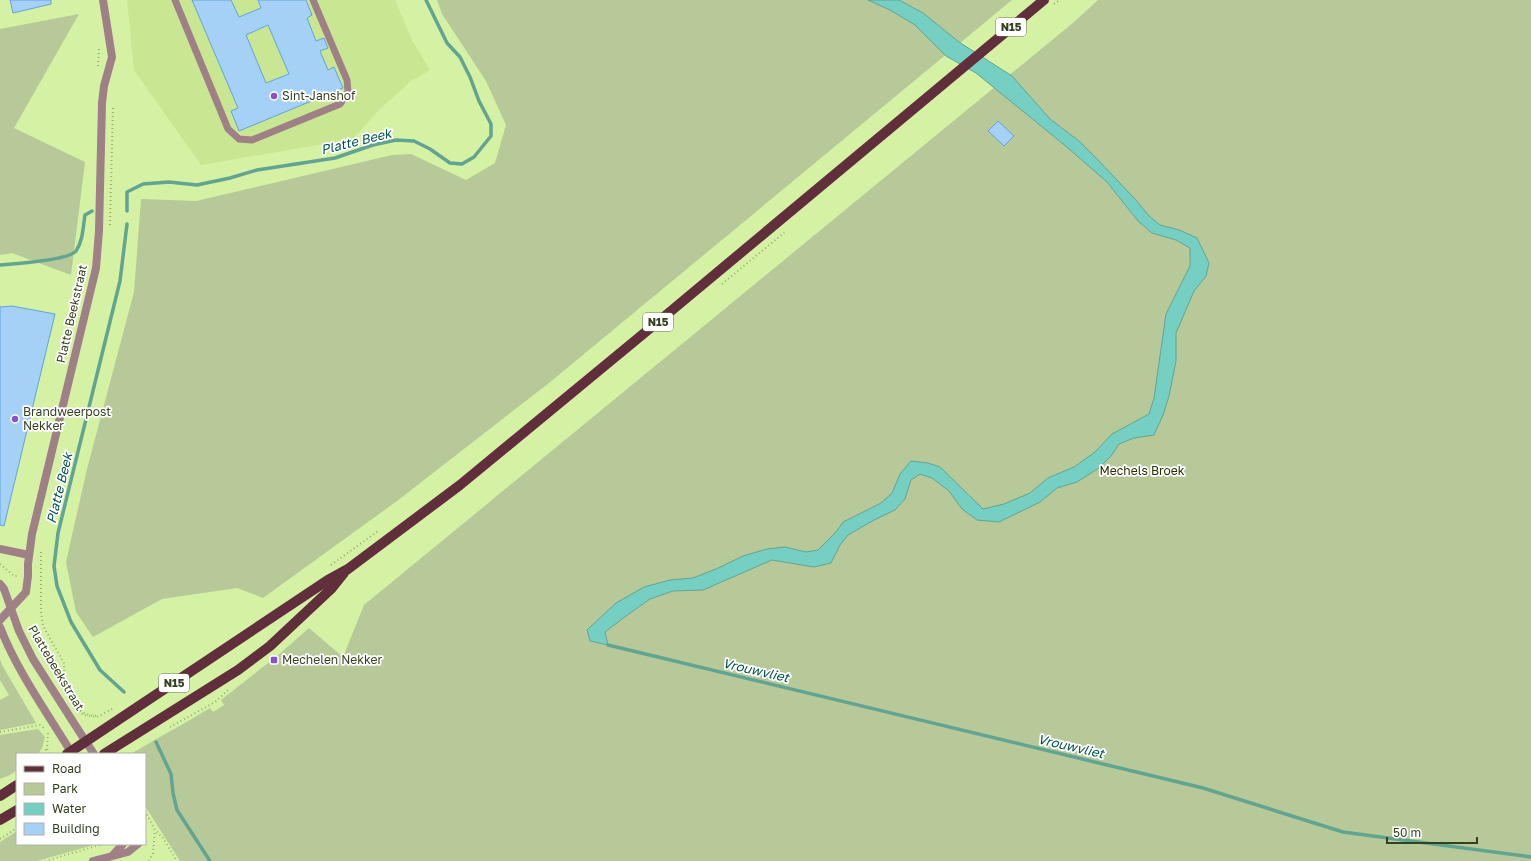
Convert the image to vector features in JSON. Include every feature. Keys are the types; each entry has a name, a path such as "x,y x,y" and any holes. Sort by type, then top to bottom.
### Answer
{"main road":[{"name":"N15","path":"71,753 328,580 348,569 460,485 1044,0"},
{"name":"N15","path":"106,753 238,670 270,646 332,588 348,569"},
{"path":"0,796 16,786"},
{"path":"0,820 16,811"}],"street":[{"name":"Platte Beekstraat","path":"0,620 26,592 28,584 29,555 40,501 96,268 99,231 102,102 104,86 112,57 103,0"},
{"path":"0,549 29,555"},
{"name":"Plattebeekstraat","path":"0,584 4,588 19,632 33,659 93,753"},
{"path":"0,627 20,670 71,753"},
{"path":"113,855 122,845"},
{"path":"94,861 128,852 137,845"}],"lane":[{"path":"175,0 228,129 239,139 252,140 340,104 348,92 346,80 313,0"}],"path":[{"path":"331,565 383,528"},
{"path":"83,715 97,717 114,708"},
{"path":"0,732 40,725 48,732"},
{"path":"146,813 155,830 163,838 177,861"},
{"path":"0,839 16,829"},
{"path":"149,861 154,853 155,830"},
{"path":"45,861 100,845"}],"shaded area":[{"name":"Sint-Janshof","path":"127,0 395,0 413,42 430,70 411,81 378,111 353,139 201,165 134,70"}],"green space":[{"path":"437,0 1012,0 549,383 397,501 263,598 237,588 162,599 93,637 76,612 66,562 87,469 134,292 141,199 196,201 392,155 411,154 466,180 495,163 506,125 486,81 442,14"},
{"name":"Mechels Broek","path":"1098,0 1531,0 1531,861 180,861 146,808 146,753 133,753 210,708 213,712 224,705 221,700 277,656 309,628 343,657 364,605 1074,22"},
{"path":"79,14 14,128 85,162 71,275 12,253 0,255 0,29"},
{"path":"0,659 36,723 0,730 0,700 9,695 0,680"},
{"path":"38,729 45,737 42,748 39,753 16,753 16,771 0,779 0,735"},
{"path":"16,832 16,845 93,845 37,861 0,861 0,842"}],"water":[{"path":"868,0 899,0 923,13 959,42 1012,76 1050,119 1079,141 1135,199 1149,216 1160,225 1179,230 1197,238 1209,263 1206,276 1194,291 1176,333 1176,361 1169,396 1163,415 1154,435 1134,438 1119,444 1111,456 1099,468 1077,482 1057,488 1040,502 999,522 977,520 962,509 949,491 932,478 920,474 911,480 905,499 895,510 848,535 840,545 831,563 814,567 772,560 703,590 673,591 650,599 605,632 608,645 590,641 587,630 616,603 644,587 670,580 693,578 743,556 767,549 785,547 806,552 818,550 836,532 843,522 881,503 892,493 900,474 911,461 928,463 940,467 983,509 1004,504 1030,493 1048,478 1074,467 1095,452 1112,434 1149,414 1154,398 1166,314 1190,266 1190,248 1176,240 1152,233 1138,221 1107,182 1068,148 976,73 946,56 915,25 890,10"}],"building":[{"path":"10,0 51,0 51,4 13,13"},
{"name":"Sint-Janshof","path":"192,0 231,0 239,17 261,8 258,0 306,0 312,15 307,18 316,41 324,38 328,48 320,51 328,70 334,67 343,88 239,131 231,111 238,108","holes":["268,25 289,74 266,83 246,35"]},
{"path":"998,121 1014,136 1004,146 988,131"},
{"name":"Brandweerpost Nekker","path":"12,306 55,314 4,526 0,525 0,307"}],"waterway":[{"name":"Platte Beek","path":"127,211 127,192 143,184 169,182 197,185 230,178 257,170 335,158 373,145 396,140 414,141 430,149 450,163 462,164 474,157 491,136 491,124 479,101 470,77 460,57 447,43 426,0"},
{"path":"0,265 41,261 71,254 76,251 80,243 85,215 92,211"},
{"name":"Platte Beek","path":"124,692 100,670 71,622 57,586 54,566 58,533 120,281 127,224"},
{"name":"Vrouwvliet","path":"608,645 1203,788 1343,832 1531,857"},
{"name":"Platte Beek","path":"156,742 171,774 177,810 210,861"}],"place":[{"name":"Sint-Janshof","path":"274,96"},
{"name":"Brandweerpost Nekker","path":"15,419"},
{"name":"Mechelen Nekker","path":"274,660"}]}
